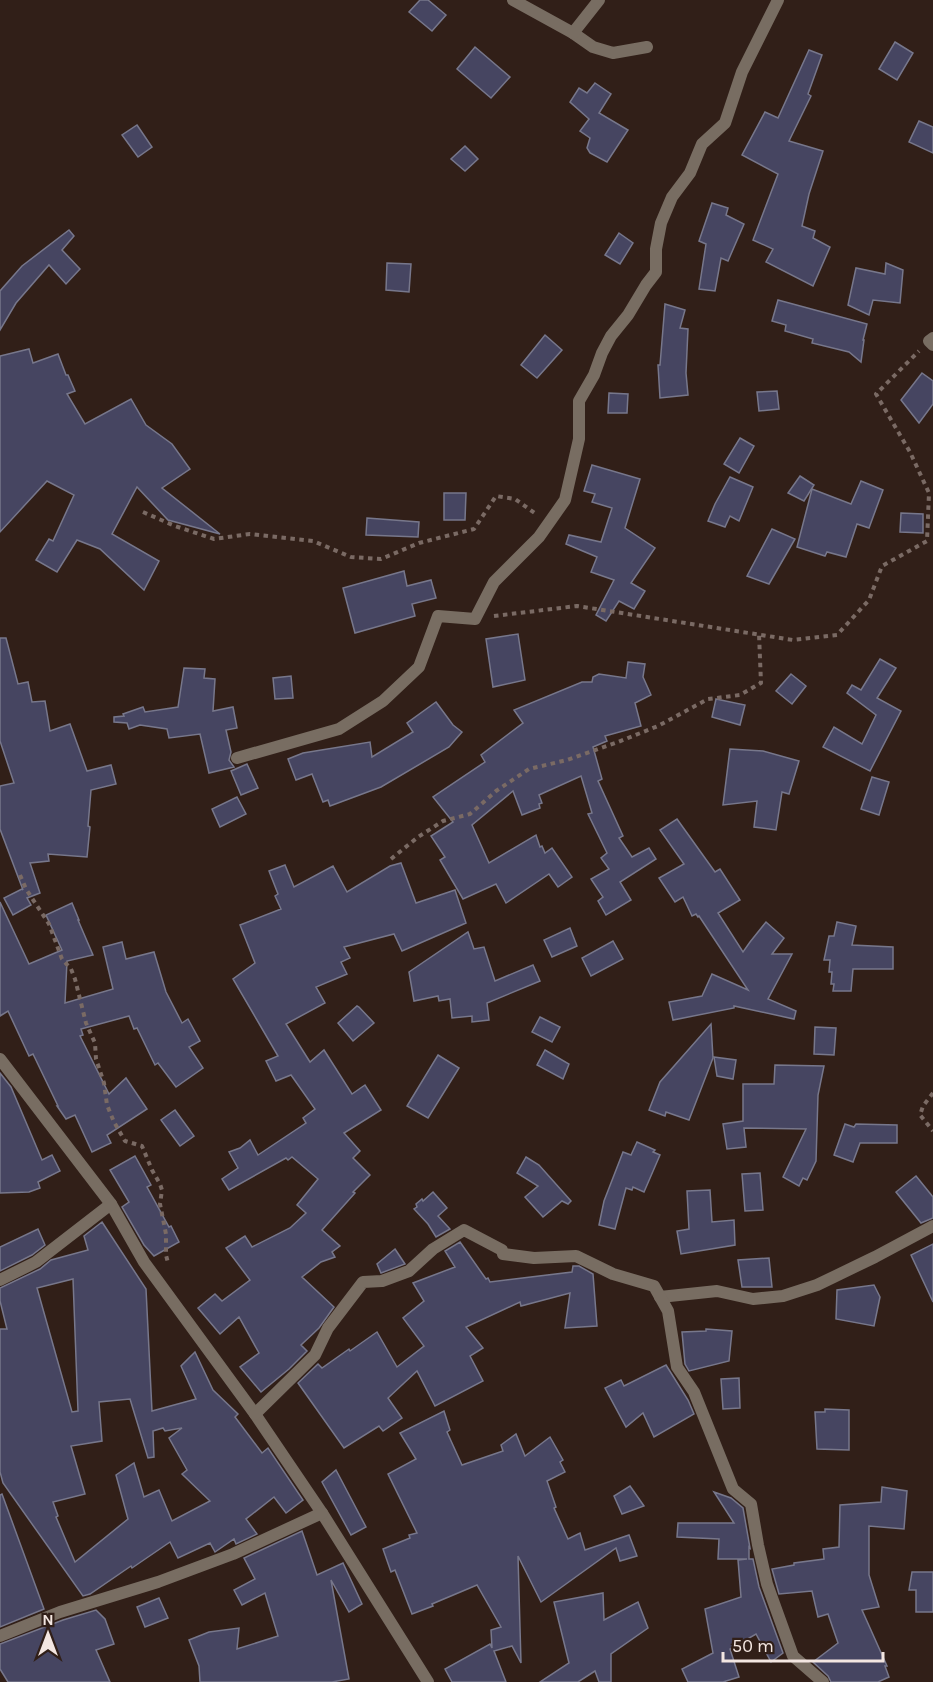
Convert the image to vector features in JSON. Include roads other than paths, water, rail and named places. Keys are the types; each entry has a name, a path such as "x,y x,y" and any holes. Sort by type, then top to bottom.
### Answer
{"street":[{"path":"513,0 573,33 593,47 613,53 646,47"},
{"path":"573,33 598,0"},
{"path":"237,758 339,729 383,701 419,667 438,616 475,619 494,582 538,537 566,500 579,439 579,401 594,375 611,336 628,315 656,272 656,249 661,223 672,197 690,173 702,144 725,123 741,72 778,0"},
{"path":"0,1059 111,1204 144,1262 255,1414 322,1513 429,1682"},
{"path":"0,1280 36,1262 111,1204"},
{"path":"660,1297 717,1291 753,1299 783,1296 826,1280 933,1226"},
{"path":"255,1414 315,1355 328,1328 363,1282 382,1281 409,1271 433,1249 464,1230 502,1250 503,1254 534,1258 576,1256 614,1274 654,1286 668,1311 677,1367 694,1392 733,1489 751,1503 767,1584 793,1656 823,1682"},
{"path":"0,1636 60,1611 158,1582 233,1554 322,1513"}]}
